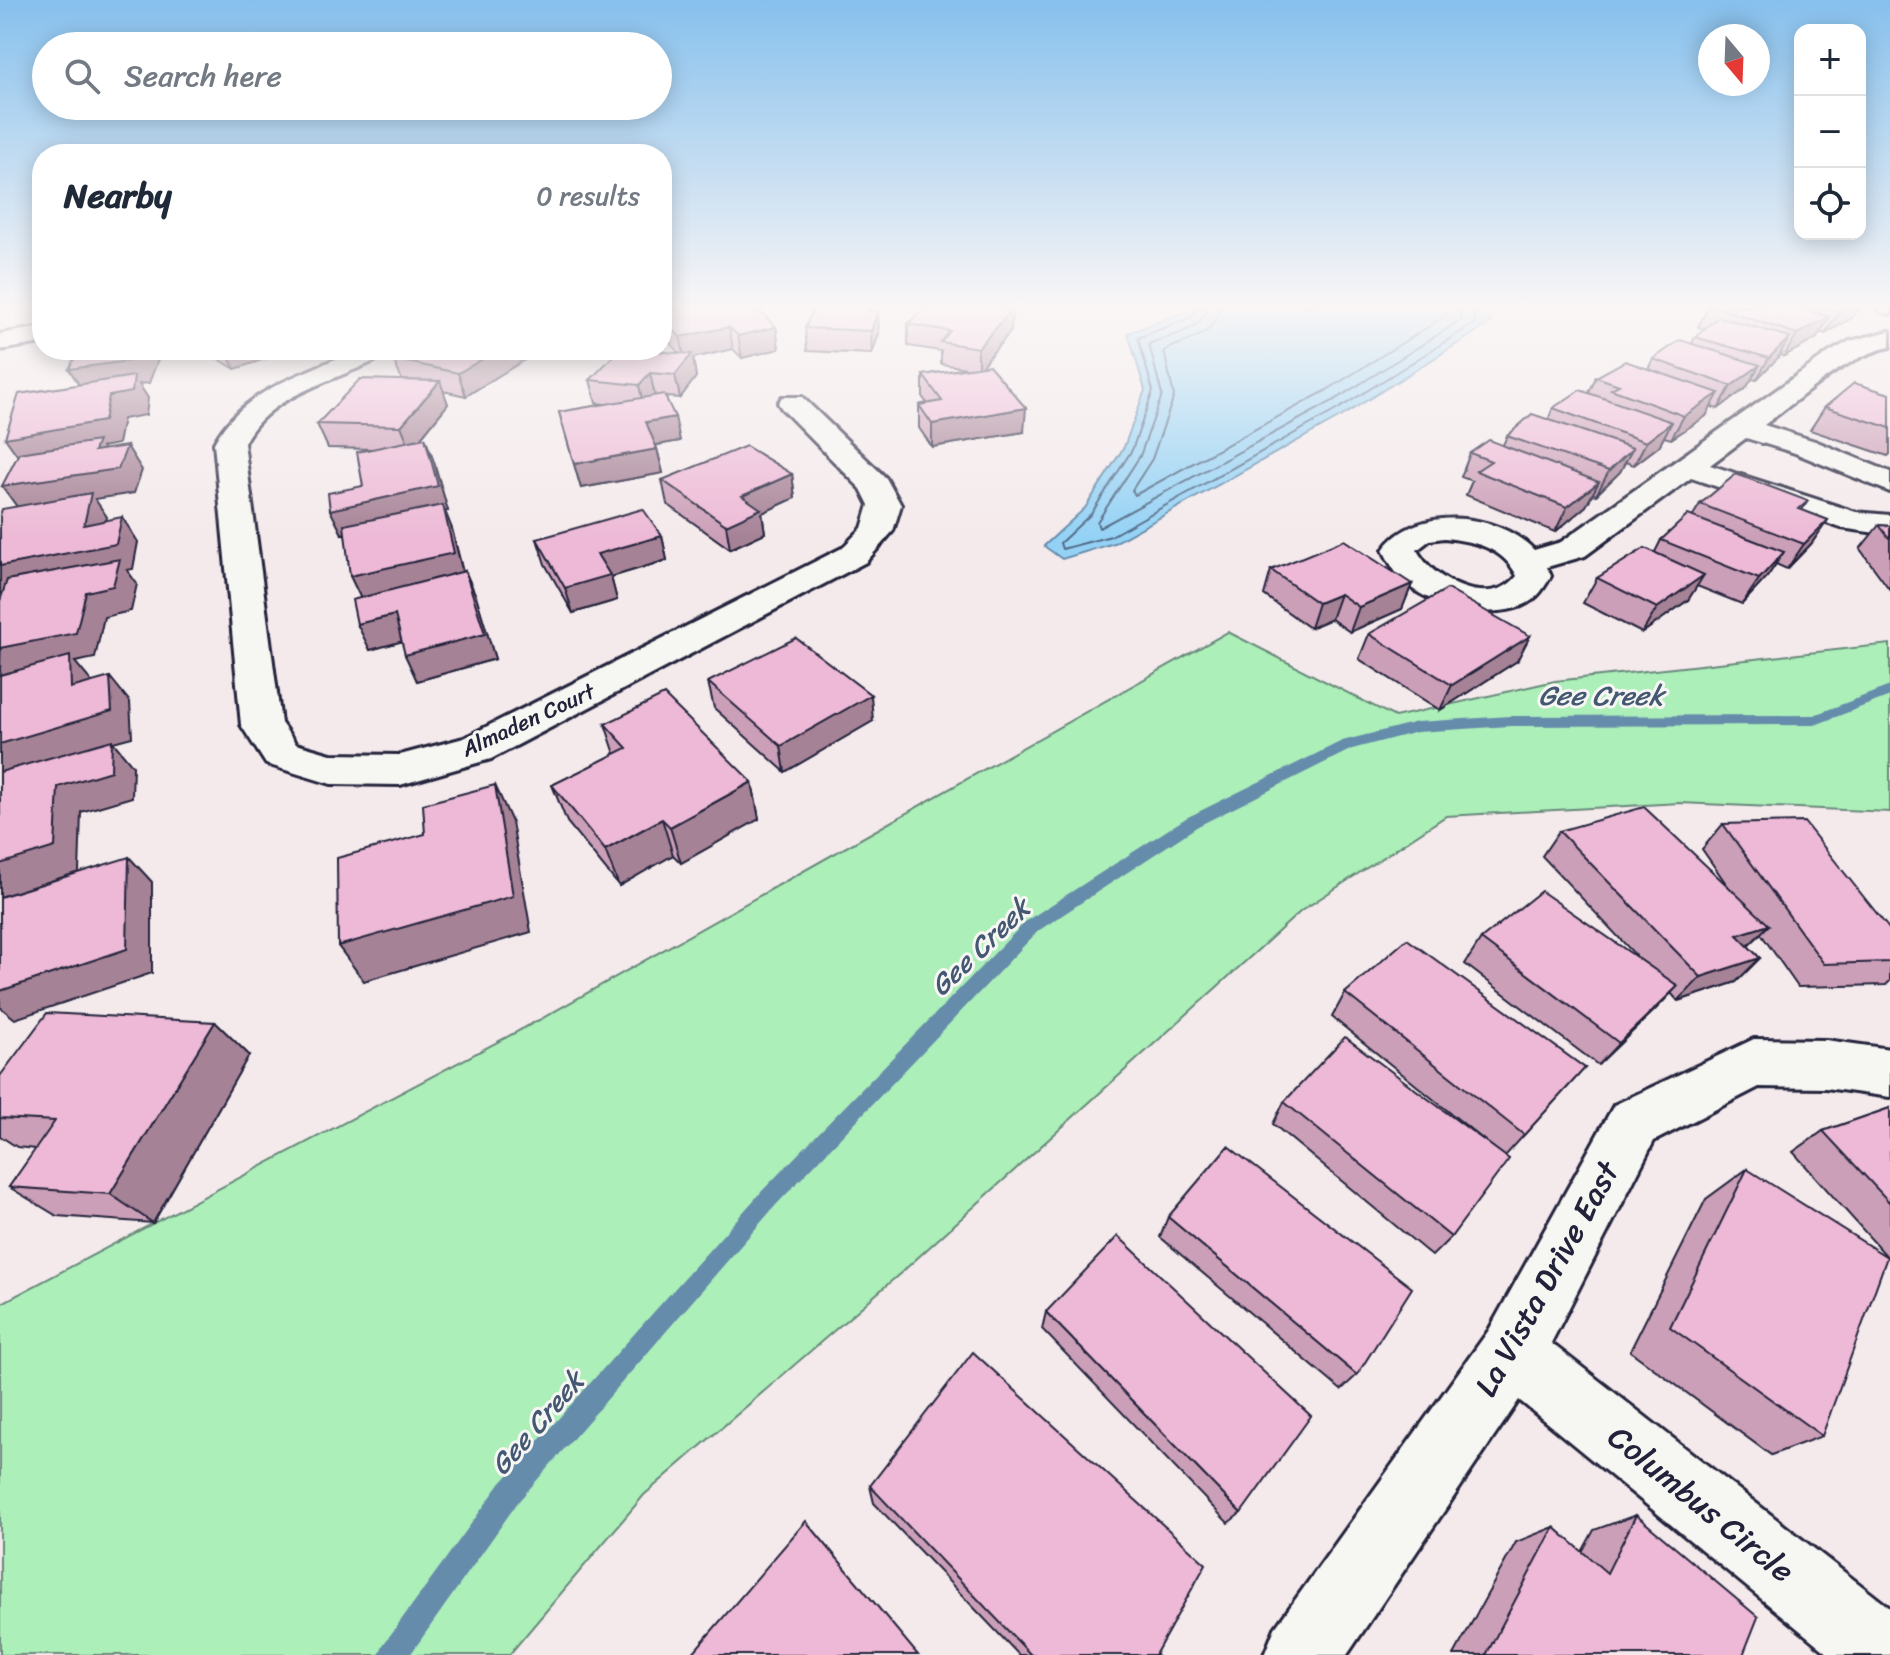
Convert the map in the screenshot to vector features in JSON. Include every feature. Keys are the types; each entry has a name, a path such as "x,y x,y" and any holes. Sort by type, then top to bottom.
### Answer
{"street":[{"name":"Almaden Court","path":"307,383 256,408 233,429 229,443 261,725 281,754 331,769 400,770 477,749 854,555 877,531 885,505 875,485 792,403"},
{"path":"1529,562 1573,549 1804,383"},
{"path":"1742,428 1805,447 1890,483"},
{"path":"1687,467 1852,521 1890,525"},
{"name":"La Vista Drive East","path":"1302,1655 1512,1353 1634,1123 1754,1063 1826,1064 1890,1073"},
{"name":"Columbus Circle","path":"1512,1353 1889,1655"}],"green space":[{"path":"1228,632 1395,717 1555,681 1890,644 1890,812 1680,803 1446,816 1301,911 903,1271 644,1495 509,1655 0,1655 0,1304 539,1020"}],"water":[{"path":"1143,383 1394,383 1342,416 1114,543 1062,559 1044,546 1085,508 1124,447 1145,390"}],"building":[{"path":"88,383 133,383 132,392 109,396 104,421 5,438 19,394"},
{"path":"356,383 438,383 401,426 317,424"},
{"path":"929,383 1005,383 1026,408 932,424 919,405 942,401"},
{"path":"1614,383 1690,383 1719,393 1684,416 1611,389 1619,385"},
{"path":"1854,383 1890,394 1890,428 1825,407"},
{"path":"1580,390 1672,422 1646,442 1553,408"},
{"path":"664,394 675,417 646,422 657,449 574,464 559,412"},
{"path":"1532,414 1633,448 1609,471 1507,436"},
{"path":"425,438 438,486 330,510 328,493 363,486 357,452"},
{"path":"1489,440 1599,482 1567,507 1476,471 1491,461 1470,453"},
{"path":"98,441 94,451 127,446 118,469 2,486 19,453"},
{"path":"746,446 792,474 742,496 761,509 726,525 662,480"},
{"path":"1736,474 1808,501 1799,509 1828,520 1804,544 1700,504"},
{"path":"91,493 84,525 122,517 116,544 0,566 2,509"},
{"path":"443,505 454,553 350,576 344,525"},
{"path":"643,509 662,536 597,554 610,575 565,588 537,539"},
{"path":"1688,515 1784,552 1759,579 1661,540"},
{"path":"1879,525 1890,526 1890,539"},
{"path":"1344,540 1412,584 1359,607 1340,594 1318,603 1271,570"},
{"path":"1645,548 1704,575 1657,608 1597,578"},
{"path":"120,559 113,586 86,592 76,633 0,648 0,601 7,580"},
{"path":"465,571 485,634 405,655 395,615 357,624 352,600"},
{"path":"1447,589 1530,636 1452,685 1369,634"},
{"path":"796,638 871,695 781,746 708,682"},
{"path":"70,656 71,688 110,677 112,711 0,744 0,675"},
{"path":"664,695 752,782 670,827 662,819 605,850 552,785 627,748 605,724"},
{"path":"112,740 111,771 58,787 55,847 0,864 0,772"},
{"path":"495,785 513,896 338,946 337,858 425,834 423,804"},
{"path":"1644,807 1769,925 1737,935 1760,958 1701,977 1559,831"},
{"path":"1804,822 1890,930 1890,962 1824,964 1723,824"},
{"path":"129,857 127,949 0,991 0,897"},
{"path":"1541,891 1678,986 1619,1043 1481,939"},
{"path":"1407,939 1585,1068 1524,1135 1345,993"},
{"path":"47,1013 215,1022 110,1194 9,1187 55,1121 0,1118 0,1076"},
{"path":"1345,1037 1509,1159 1451,1237 1284,1102"},
{"path":"1890,1108 1890,1203 1823,1131"},
{"path":"1228,1146 1412,1288 1357,1375 1168,1217"},
{"path":"1747,1169 1887,1257 1822,1436 1670,1327"},
{"path":"1118,1236 1311,1416 1241,1513 1046,1312"},
{"path":"973,1352 1206,1564 1155,1655 1031,1655 870,1486"},
{"path":"1636,1515 1758,1617 1743,1655 1486,1655 1554,1527 1607,1573"},
{"path":"806,1521 918,1655 691,1655"}],"waterway":[{"name":"Gee Creek","path":"393,1655 509,1493 769,1198 1032,926 1192,822 1347,745 1417,727 1510,721 1815,720 1890,691"}]}
